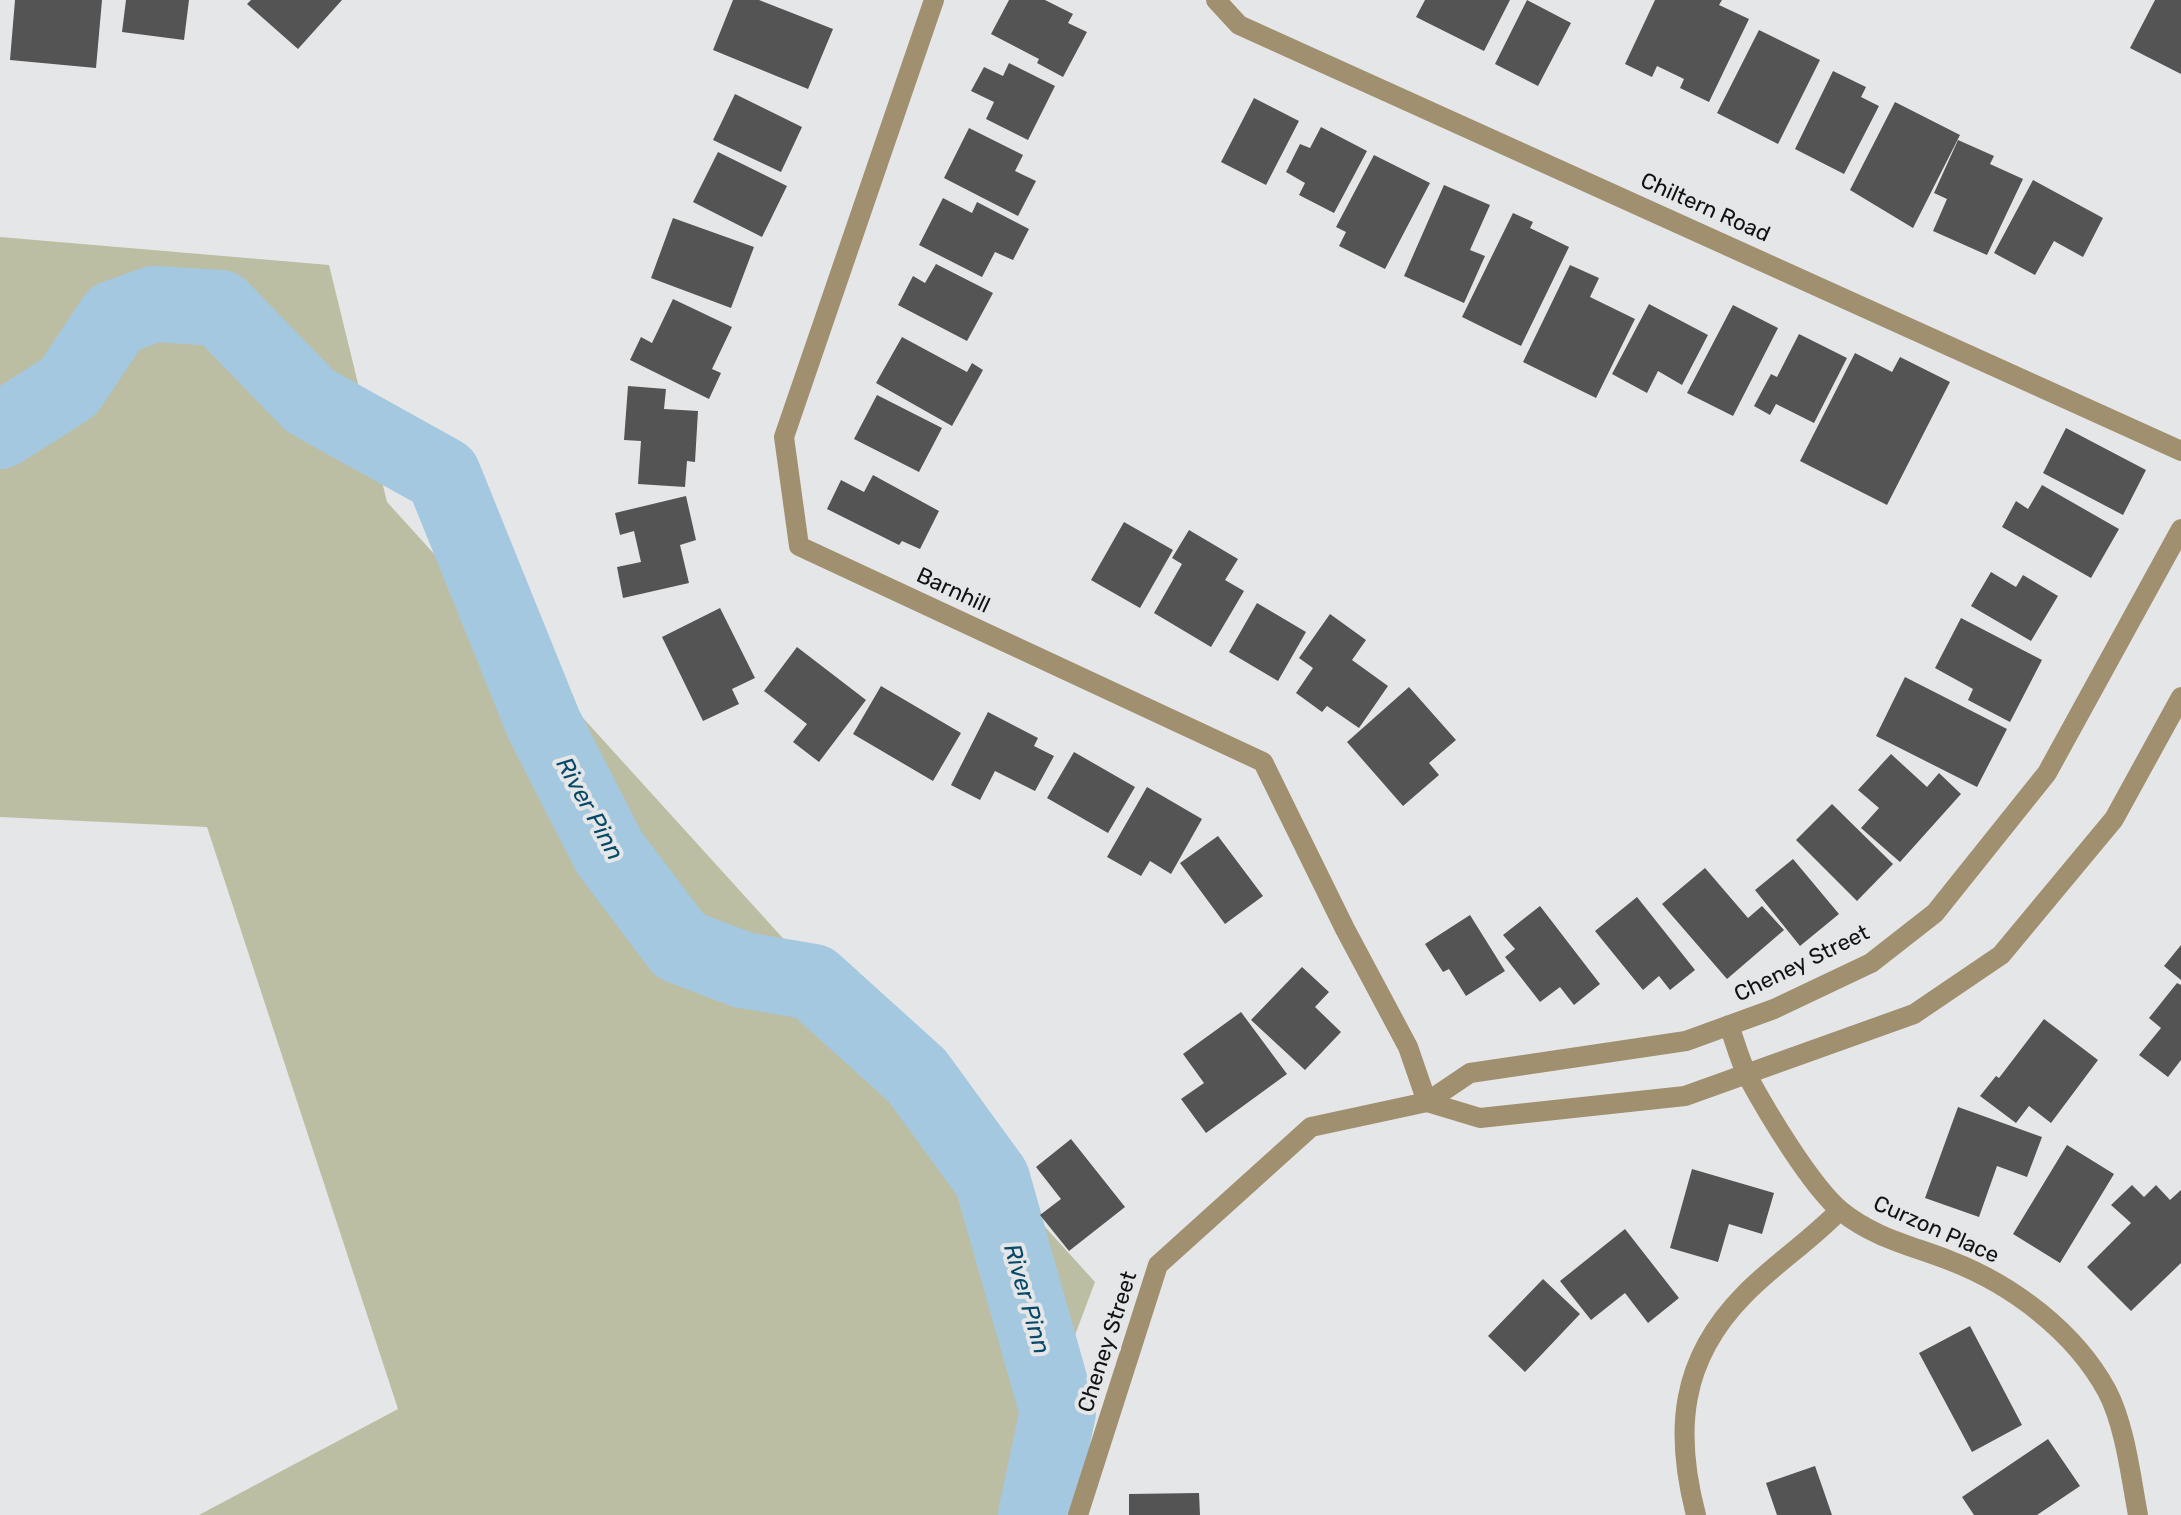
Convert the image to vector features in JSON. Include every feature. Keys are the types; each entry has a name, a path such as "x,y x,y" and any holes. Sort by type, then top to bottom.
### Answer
{"street":[{"name":"Barnhill","path":"934,0 784,437 799,546 1263,762 1345,929 1408,1047 1427,1102"},
{"name":"Chiltern Road","path":"1216,0 1239,25 2181,451"},
{"name":"Cheney Street","path":"1078,1515 1158,1265 1311,1127 1427,1102 1470,1073 1686,1041 1774,1009 1871,963 1935,913 2047,773 2181,529"},
{"name":"Cheney Street","path":"1427,1102 1480,1118 1685,1096 1914,1014 2001,955 2114,819 2181,697"},
{"name":"Curzon Place","path":"1729,1025 1747,1075 1806,1169 1840,1210 1880,1237 1954,1262 2014,1292 2071,1340 2108,1392 2126,1455 2138,1515"},
{"path":"1696,1515 1684,1472 1682,1429 1688,1386 1704,1350 1722,1319 1746,1292 1816,1235 1840,1210"}],"green space":[{"path":"0,237 329,265 387,502 1095,1282 1007,1515 199,1515 398,1409 207,827 0,817"}],"building":[{"path":"15,0 102,0 96,68 10,60"},
{"path":"126,0 189,0 184,40 122,32"},
{"path":"251,0 342,0 298,49 247,4"},
{"path":"733,0 759,0 833,29 808,89 713,50"},
{"path":"1009,0 1045,0 1073,14 1068,23 1087,32 1063,77 1037,63 1039,59 991,34"},
{"path":"1425,0 1510,0 1484,51 1416,17"},
{"path":"1527,0 1571,23 1538,86 1495,64"},
{"path":"1655,0 1722,0 1719,5 1749,19 1709,102 1680,88 1684,79 1657,66 1652,77 1625,64"},
{"path":"2155,0 2181,0 2181,74 2130,48"},
{"path":"1759,30 1820,60 1778,144 1717,113"},
{"path":"1009,63 1055,86 1028,140 986,119 994,102 971,91 984,67 1003,76"},
{"path":"1833,71 1866,87 1861,97 1879,106 1844,174 1795,149"},
{"path":"735,94 802,127 781,172 713,140"},
{"path":"1254,98 1299,121 1266,185 1221,162"},
{"path":"1895,102 1960,135 1913,228 1850,190"},
{"path":"1321,127 1367,151 1334,213 1299,195 1305,183 1286,172 1300,144 1310,148"},
{"path":"969,128 1023,155 1015,171 1036,181 1018,216 944,178"},
{"path":"1958,140 1994,156 1990,164 2023,179 1987,255 1933,231 1947,199 1934,193"},
{"path":"718,152 787,186 762,237 693,202"},
{"path":"1374,155 1430,183 1385,269 1339,246 1346,232 1336,227"},
{"path":"2033,180 2103,218 2083,257 2054,241 2035,275 1994,253"},
{"path":"1444,185 1490,205 1470,250 1485,256 1464,303 1404,276"},
{"path":"943,198 972,213 977,202 1029,229 1013,260 995,252 982,277 919,245"},
{"path":"1513,213 1533,222 1530,228 1569,247 1521,346 1462,317"},
{"path":"673,218 754,247 731,308 651,278"},
{"path":"936,264 993,293 967,341 898,305 913,276 925,283"},
{"path":"1570,265 1599,278 1590,297 1635,319 1596,398 1523,362"},
{"path":"673,299 732,327 712,369 721,373 709,399 630,360 641,337 652,343"},
{"path":"1649,304 1708,335 1682,385 1658,371 1647,393 1612,374"},
{"path":"1733,305 1778,328 1733,416 1687,393"},
{"path":"1799,334 1847,358 1814,423 1776,404 1770,415 1754,406 1771,374 1777,377"},
{"path":"902,337 967,372 972,363 983,370 952,426 876,383"},
{"path":"1855,353 1892,372 1900,357 1950,382 1887,505 1800,461"},
{"path":"628,386 666,389 664,409 698,411 695,462 687,461 685,487 638,484 641,441 624,440"},
{"path":"877,395 942,428 919,472 854,439"},
{"path":"2066,428 2146,470 2123,515 2043,473"},
{"path":"873,475 939,511 920,549 902,541 899,545 827,509 841,480 864,492"},
{"path":"2042,485 2119,529 2091,578 2002,527 2016,501 2028,509"},
{"path":"686,496 696,540 680,545 689,583 623,598 617,567 641,562 634,531 620,535 615,513"},
{"path":"1124,522 1173,550 1140,608 1091,580"},
{"path":"1189,530 1238,559 1225,580 1244,591 1211,647 1154,613 1182,564 1172,558"},
{"path":"1991,572 2016,587 2023,575 2058,596 2031,641 1971,606"},
{"path":"1257,603 1306,632 1278,681 1229,652"},
{"path":"720,608 755,678 732,689 739,704 703,721 662,637"},
{"path":"1330,614 1366,640 1352,660 1388,686 1359,728 1327,706 1322,712 1296,693 1313,668 1299,658"},
{"path":"1961,618 2042,660 2010,722 1968,700 1973,689 1935,668"},
{"path":"797,647 866,700 819,762 793,742 807,724 764,691"},
{"path":"1905,677 2007,729 1977,787 1876,736"},
{"path":"881,686 961,733 933,781 853,734"},
{"path":"1409,687 1456,740 1429,763 1439,775 1403,806 1347,742"},
{"path":"988,712 1038,738 1034,746 1054,756 1035,791 995,771 980,800 951,785"},
{"path":"1074,752 1135,787 1108,833 1047,798"},
{"path":"1891,754 1927,787 1939,773 1961,794 1900,862 1861,828 1879,808 1858,790"},
{"path":"1147,787 1202,819 1171,874 1150,861 1141,876 1107,857"},
{"path":"1832,804 1893,864 1857,901 1796,840"},
{"path":"1218,836 1263,896 1225,924 1180,863"},
{"path":"1793,859 1839,914 1800,946 1755,890"},
{"path":"1705,868 1748,918 1762,906 1784,930 1727,979 1662,904"},
{"path":"1637,897 1695,970 1670,990 1659,976 1643,990 1595,931"},
{"path":"1540,906 1600,984 1574,1005 1560,987 1540,1002 1505,957 1515,949 1503,935"},
{"path":"1470,915 1505,971 1466,996 1449,969 1443,972 1425,944"},
{"path":"2181,945 2181,980 2164,966"},
{"path":"1302,967 1329,992 1315,1007 1341,1032 1305,1070 1251,1020"},
{"path":"2177,983 2181,985 2181,1060 2168,1077 2139,1055 2161,1028 2149,1018"},
{"path":"1241,1012 1287,1074 1206,1133 1181,1099 1204,1083 1183,1054"},
{"path":"2044,1019 2098,1060 2051,1123 2029,1106 2016,1123 1980,1096 1996,1076 1999,1078"},
{"path":"1958,1107 2042,1137 2027,1177 1997,1166 1979,1217 1925,1198"},
{"path":"1071,1139 1125,1207 1069,1251 1040,1215 1061,1199 1036,1167"},
{"path":"2067,1145 2114,1174 2060,1263 2013,1234"},
{"path":"1692,1169 1774,1193 1762,1234 1729,1224 1718,1262 1670,1248"},
{"path":"2132,1185 2144,1197 2156,1185 2170,1200 2181,1190 2181,1263 2131,1311 2087,1267 2131,1223 2111,1205"},
{"path":"1625,1229 1679,1298 1648,1323 1625,1293 1591,1320 1560,1281"},
{"path":"1543,1279 1580,1314 1525,1372 1488,1336"},
{"path":"1970,1326 2022,1425 1972,1452 1919,1353"},
{"path":"2048,1439 2080,1486 2037,1515 1974,1515 1962,1497"},
{"path":"1815,1466 1832,1515 1777,1515 1766,1483"},
{"path":"1199,1493 1200,1515 1129,1515 1129,1494"}],"waterway":[{"name":"River Pinn","path":"0,431 69,387 115,318 154,304 220,308 310,401 443,475 544,725 609,852 680,946 743,970 813,982 917,1076 992,1179 1058,1412 1036,1515"}]}
